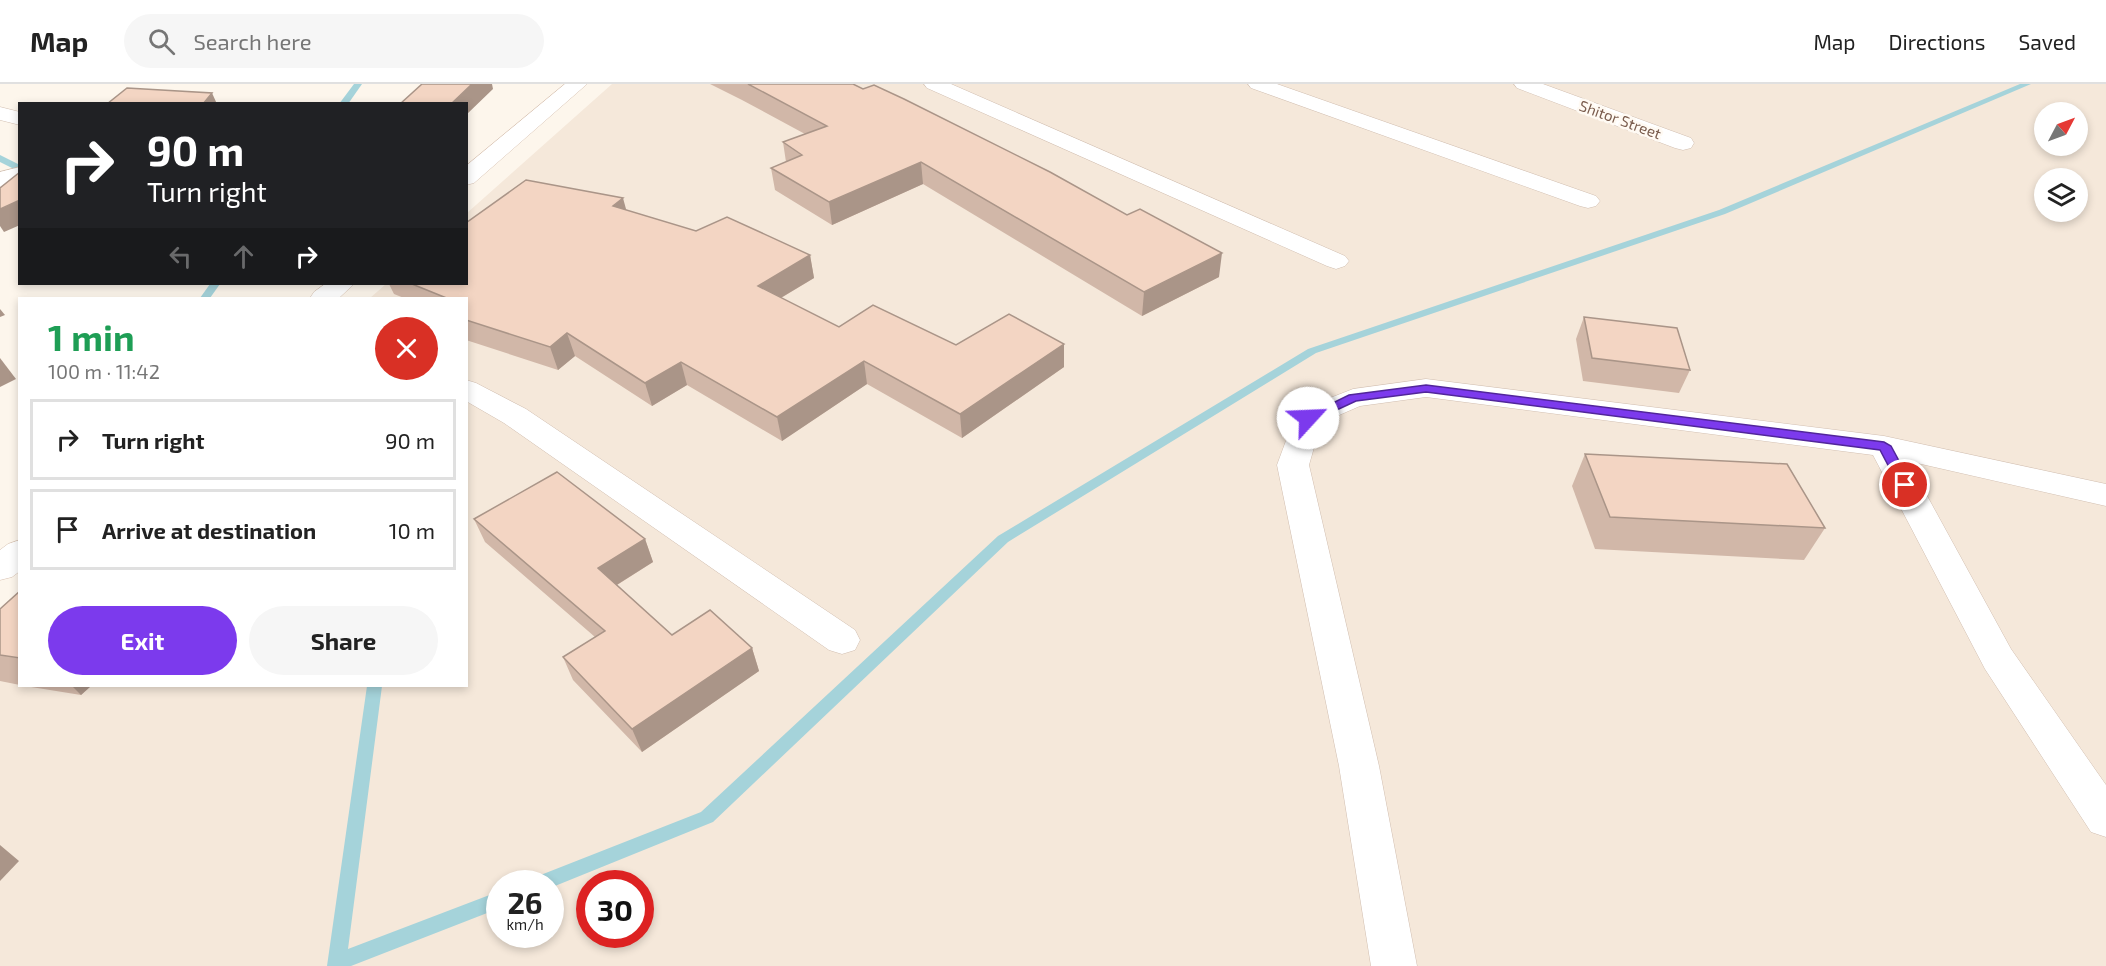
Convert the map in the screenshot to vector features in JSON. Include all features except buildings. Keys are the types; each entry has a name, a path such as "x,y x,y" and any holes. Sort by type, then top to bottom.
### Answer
{"street":[{"path":"468,176 577,84"},
{"path":"934,84 1336,261"},
{"path":"1258,84 1588,201"},
{"name":"Shitor Street","path":"1524,84 1683,143"},
{"path":"0,112 18,118"},
{"path":"324,297 340,285"},
{"path":"1394,966 1359,766 1293,465 1308,418 1353,398 1426,388 1884,446 2106,495"},
{"path":"468,390 515,416 842,640"},
{"path":"1884,446 1998,659 2106,819"},
{"path":"0,568 18,554"}],"shaded area":[{"path":"612,84 2106,84 2106,966 0,966 0,625 18,609 18,687 468,687 468,297 371,297 385,285 468,285 468,212"}],"waterway":[{"path":"344,102 358,84"},
{"path":"564,874 707,817 1003,539 1312,351 1722,212 2027,84"},
{"path":"0,158 18,168"},
{"path":"206,297 214,285"},
{"path":"336,966 374,687"},
{"path":"338,962 486,904"}],"route":[{"path":"1308,418 1353,398 1426,388 1884,446 1905,485"}]}
